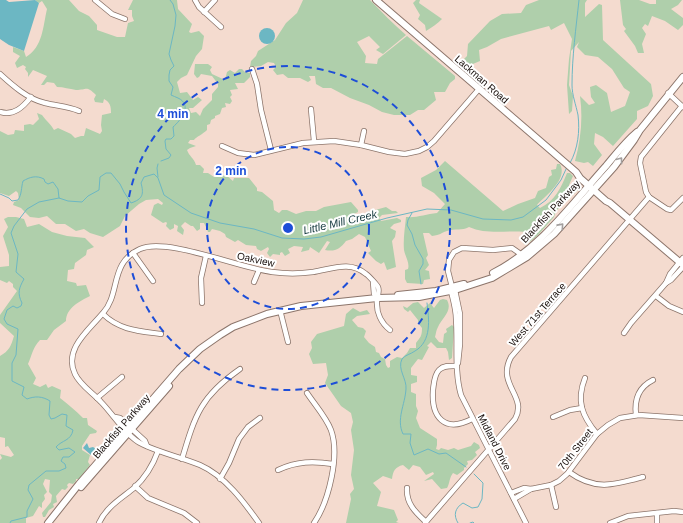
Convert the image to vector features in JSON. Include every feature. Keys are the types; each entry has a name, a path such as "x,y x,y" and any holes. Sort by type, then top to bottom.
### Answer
{"main road":[{"name":"Lackman Road","path":"376,0 576,172 582,175 595,189 608,198 610,203 682,263"},
{"path":"595,189 634,140 668,93 683,77"},
{"path":"590,184 631,137 640,130"},
{"name":"Blackfish Parkway","path":"453,289 488,275 522,255 542,237 590,184"},
{"name":"Blackfish Parkway","path":"48,523 79,484 129,430 179,369 200,349 220,335 248,321 280,310 301,306 389,298 397,295 453,289 492,278 527,257 554,234 595,189"}],"street":[{"path":"95,0 112,14 125,19"},
{"path":"196,0 204,12 221,27"},
{"path":"204,12 215,0"},
{"path":"252,69 257,84 261,110 271,150"},
{"path":"0,74 11,84 31,97 45,103 72,108 79,111"},
{"path":"222,146 246,155 314,141 334,141 361,145 398,154 412,153 427,147 437,138 479,89"},
{"path":"668,93 683,106 641,157 640,163 643,181 649,197 671,210 683,198"},
{"path":"0,112 8,113 18,110 31,97"},
{"path":"311,109 314,141"},
{"path":"361,145 364,131"},
{"path":"630,220 649,197"},
{"name":"West 71st Terrace","path":"489,450 515,419 518,413 518,404 507,375 508,365 512,357 630,220"},
{"name":"Oakview","path":"133,253 142,248 152,246 174,248 260,270 288,274 312,272 346,266 360,270 373,282 374,294 377,298 382,321 390,330"},
{"name":"Midland Drive","path":"522,255 512,248 493,250 459,249 454,252 449,260 448,272 453,289 456,317 457,366 460,390 472,419 526,523"},
{"path":"152,281 133,253 122,264 111,300 103,314 78,341 74,348 72,356 74,373 77,379 115,417 120,418 141,444 202,466 236,493 259,523"},
{"path":"202,303 201,278 206,256"},
{"path":"624,333 631,323 656,296 666,283 670,274 682,263"},
{"path":"254,282 260,270"},
{"path":"656,296 669,306 683,312"},
{"path":"280,310 288,342"},
{"path":"103,314 112,322 125,328 161,334"},
{"path":"457,366 443,367 438,370 435,375 432,401 434,410 441,419 452,424 462,423 472,419"},
{"path":"182,459 194,421 204,403 216,388 240,369"},
{"path":"97,398 122,377"},
{"path":"585,378 582,388 582,408 587,422 597,434"},
{"path":"636,415 635,404 637,396 644,386 653,380"},
{"path":"307,393 331,430 335,449 328,496 314,523"},
{"path":"553,417 570,410 582,408"},
{"name":"70th Street","path":"514,499 531,489 551,485 563,478 597,434 608,424 620,418 636,415 683,418"},
{"path":"220,479 229,463 239,439 248,427 260,418"},
{"path":"407,488 406,494 411,508 425,522 489,450"},
{"path":"99,523 110,508 135,486 149,469 158,451"},
{"path":"278,470 291,465 310,461 333,464"},
{"path":"569,472 584,481 597,485 616,485 643,478"},
{"path":"551,485 556,507"},
{"path":"135,486 148,498 184,513 197,523"},
{"name":"70th Street","path":"511,493 524,488 531,489"},
{"path":"610,523 628,516 683,512"},
{"path":"657,513 657,523"}],"green space":[{"path":"35,0 69,0 79,11 89,16 97,25 97,30 117,37 125,37 128,23 134,21 132,10 128,10 133,0 177,0 178,9 192,24 189,32 199,31 204,36 202,49 196,56 187,75 177,82 180,93 187,92 193,100 198,97 202,100 193,108 189,108 191,113 196,112 200,116 203,109 212,100 212,94 218,87 218,84 212,76 201,74 197,78 194,74 195,64 208,64 212,67 210,70 212,74 225,80 227,72 230,70 235,73 239,69 242,69 245,72 250,73 250,77 244,83 235,83 238,89 230,90 232,95 230,97 232,101 230,104 225,103 226,107 222,108 220,114 211,120 210,124 207,125 207,130 194,140 190,140 188,143 196,146 187,150 196,165 200,165 204,169 203,173 208,173 214,177 226,175 233,181 234,178 249,178 257,188 257,191 262,192 273,201 274,210 279,213 282,210 287,210 296,214 306,211 316,211 324,207 351,202 358,210 358,212 351,218 354,221 367,217 368,212 386,207 392,211 396,211 398,213 382,215 379,218 381,221 397,218 401,220 401,222 394,224 390,228 396,231 395,237 392,241 396,267 387,270 384,262 381,264 376,261 368,253 371,251 365,237 359,234 332,251 325,250 330,242 327,241 319,253 310,247 309,250 301,252 303,247 294,246 288,249 290,253 285,256 282,252 280,255 273,254 270,257 267,253 269,249 268,247 261,251 257,249 256,246 246,245 238,240 235,242 226,237 225,234 220,231 212,229 208,232 204,223 200,223 200,229 197,231 193,226 185,222 181,226 184,230 183,235 177,231 178,226 174,224 174,228 170,230 166,226 166,222 163,223 151,215 154,205 158,203 162,205 163,203 158,199 146,200 139,204 125,216 120,226 103,237 90,233 84,229 76,231 65,224 56,224 47,216 39,218 30,217 21,208 13,205 14,202 19,200 18,193 16,191 9,196 0,193 0,131 8,135 14,134 15,130 24,131 24,125 33,125 39,119 37,113 42,115 54,130 58,128 71,134 75,138 84,136 86,128 100,134 102,131 102,115 111,113 108,101 104,99 103,103 95,102 94,99 96,95 88,89 76,90 57,87 54,83 47,82 44,85 41,85 47,76 33,70 28,77 28,73 25,69 26,67 23,65 17,68 15,63 20,56 13,52 13,47 24,51 26,57 36,48 43,29 47,9 42,1 39,3"},
{"path":"303,0 370,0 406,35 383,54 376,50 380,47 369,36 357,42 366,56 365,63 377,64 378,59 407,36 455,76 455,79 450,83 445,92 434,92 436,100 424,110 418,110 410,115 394,115 382,112 331,88 323,88 316,84 315,76 309,76 311,80 308,82 300,78 288,78 283,74 277,75 273,70 276,67 274,63 268,62 261,66 250,67 251,61 256,56 258,51 275,40 286,23 297,13"},
{"path":"416,0 420,0 419,3 442,19 426,31 425,25 418,19 420,15 413,3"},
{"path":"539,0 587,0 585,3 585,17 599,4 602,5 603,40 651,84 653,96 648,106 637,111 637,119 613,146 603,137 595,133 594,144 602,155 593,166 588,162 584,163 575,161 581,128 580,96 589,105 595,103 591,97 590,87 596,85 607,93 611,112 625,106 630,92 624,88 612,69 598,57 585,55 577,47 579,42 571,51 569,85 573,96 572,111 569,114 567,85 572,39 564,23 551,30 549,26 501,39 479,50 480,61 468,66 463,60 467,56 468,44 490,21 502,14 521,13 526,5"},
{"path":"620,0 639,0 650,4 656,4 656,0 682,0 678,5 671,9 683,18 683,25 678,30 665,21 652,16 648,26 645,24 642,28 646,34 642,44 644,53 638,53 635,46 624,31 626,29 623,25"},
{"path":"445,161 503,211 535,198 538,191 546,188 549,177 552,175 551,170 556,169 557,164 560,164 562,170 559,181 537,205 540,208 554,198 567,173 570,173 573,176 569,189 574,188 578,190 556,211 554,217 538,235 526,245 523,243 526,238 525,232 490,232 469,227 450,230 432,236 429,233 423,233 428,255 426,258 429,265 425,270 429,271 430,279 424,280 423,284 407,283 405,279 405,270 408,269 408,264 404,246 406,217 437,213 445,204 434,193 422,186 421,178 436,170"},
{"path":"8,217 24,219 27,227 39,224 52,232 67,236 85,238 94,247 87,250 86,255 75,263 74,269 68,270 67,281 76,283 77,286 86,285 90,296 78,303 68,312 66,321 54,330 47,340 40,340 34,348 28,364 36,378 33,384 40,387 46,384 48,388 52,386 61,390 60,398 83,418 87,418 88,425 97,431 96,433 90,434 82,446 82,450 90,455 88,462 90,465 79,479 76,479 73,484 69,483 65,490 62,489 56,496 57,502 53,504 54,507 49,510 45,517 43,517 42,513 51,502 52,495 49,492 50,480 45,479 43,484 47,492 44,495 45,499 42,503 42,508 39,506 33,516 26,518 26,523 0,523 0,460 2,458 0,454 11,457 14,455 8,446 5,447 5,438 0,437 0,356 9,348 14,336 0,323 0,315 17,291 13,287 13,284 9,281 7,283 0,280 0,267 9,266 9,255 3,236 8,227 4,219"},
{"path":"440,300 447,300 449,308 437,328 435,337 439,342 443,343 444,334 447,332 446,329 452,325 454,327 452,358 449,360 446,348 437,348 431,342 427,346 429,347 422,360 418,359 411,368 411,375 417,376 417,382 411,384 411,392 416,394 416,406 418,411 416,418 420,428 437,439 436,449 439,450 441,448 448,450 454,448 458,450 471,446 474,442 479,445 480,448 475,452 477,455 472,460 467,461 468,464 464,470 457,475 453,473 447,488 441,489 432,479 424,481 434,474 433,472 426,475 420,467 413,465 409,470 403,465 396,468 392,479 383,476 373,483 381,492 377,506 394,510 398,520 396,522 399,523 346,523 351,499 350,494 354,489 351,475 354,450 351,430 353,422 351,413 341,406 325,383 328,375 326,363 313,364 309,354 312,348 311,342 317,334 344,326 346,314 353,308 360,312 367,310 370,314 357,316 352,320 358,327 363,328 366,331 364,337 375,347 376,352 385,359 388,368 390,367 390,361 397,357 402,358 410,348 416,348 416,343 422,333 422,328 418,323 418,320 410,310 408,312 403,306 407,308 413,303 418,302 424,308 430,303 434,308"}],"water":[{"path":"0,0 6,0 9,2 35,0 39,3 24,51 9,45 0,39"},
{"path":"267,28 273,30 275,36 273,42 267,44 261,42 259,36 261,30"},
{"path":"87,443 89,448 93,447 96,449 91,455 83,448"}],"waterway":[{"path":"161,161 169,158 171,155 166,149 165,141 166,139 171,139 174,136 173,127 182,117 185,108 185,104 182,101 171,95 173,87 169,81 170,70 174,66 169,54 176,15 173,4 170,0"},
{"name":"Little Mill Creek","path":"570,163 577,146 579,127 572,85 573,53 579,0"},
{"path":"158,164 158,177"},
{"name":"Little Mill Creek","path":"0,194 12,201 18,200 23,181 38,177 44,179 48,184 53,182 58,189 59,198 68,201 82,202 88,196 99,190 100,177 106,173 111,173 120,184 131,203 138,200 142,196 141,183 144,177 154,174 158,178 164,195 191,213 220,223 254,229 282,238 304,239 321,237 387,218 427,209 451,210 483,219 511,220 523,217 546,200 561,180 567,167"},
{"path":"10,523 11,521 27,517 27,511 33,499 28,490 29,485 46,471 59,471 66,468 65,464 61,461 63,457 69,457 75,452 69,448 59,450 56,447 72,434 73,430 66,426 67,415 62,414 51,419 49,415 50,401 38,397 27,399 22,395 24,387 12,381 12,363 16,355 18,329 7,324 4,319 7,310 13,306 17,308 21,306 22,303 19,291 24,279 16,272 18,254 11,233 14,226 27,209 39,202 59,198"},
{"path":"412,213 407,225 412,234 415,245 423,259 423,264 419,271 421,284"},
{"path":"427,303 429,323 427,336 420,347 403,358 401,363 401,370 406,385 400,423 401,428 403,434 411,434 410,443 414,455 428,449 439,454 446,453 466,467"},
{"path":"458,523 455,514 458,507 463,503 472,508 478,507 482,499 483,483 474,474"},
{"path":"470,523 474,523"}]}
